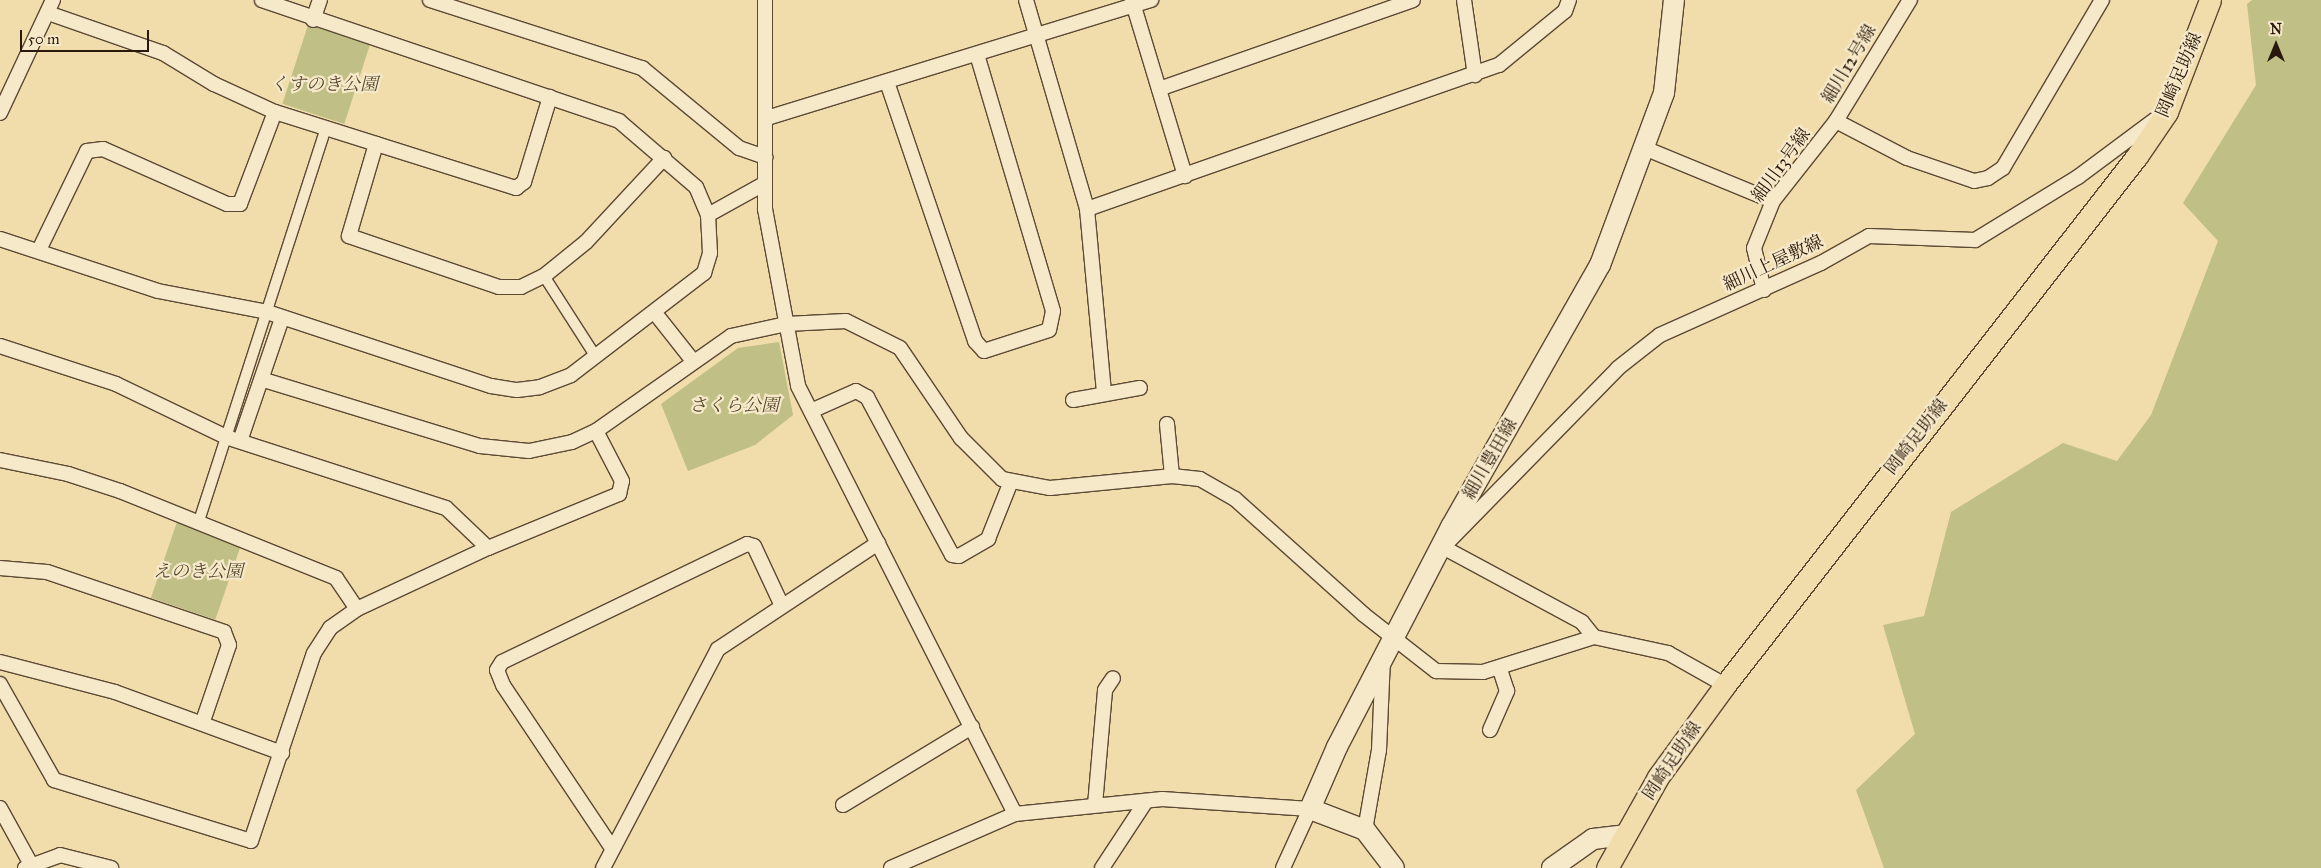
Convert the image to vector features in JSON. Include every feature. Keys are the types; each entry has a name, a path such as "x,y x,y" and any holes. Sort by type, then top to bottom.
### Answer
{"main road":[{"name":"細川豊田線","path":"1310,809 1383,656 1600,265 1668,81 1674,0"},
{"name":"岡崎足助線","path":"1607,868 1658,777 1725,685 2079,233 2167,112 2210,0"},
{"path":"1310,809 1366,830 1394,868"},
{"path":"1552,868 1593,839 1626,835"}],"street":[{"path":"0,239 39,250 158,291 267,312 505,388 553,383 596,358 655,313 708,265 708,216 696,187 619,121 313,20 262,0"},
{"path":"313,20 320,0"},
{"path":"430,0 642,68 740,148 766,157"},
{"path":"766,0 767,118 764,184 795,377 1015,814"},
{"path":"1026,0 1087,209 1104,393"},
{"path":"767,118 1037,36 1132,3 1151,0"},
{"path":"1159,89 1412,0"},
{"path":"1464,0 1475,75"},
{"path":"1087,209 1499,66 1565,11 1568,0"},
{"name":"細川12号線","path":"1836,121 1910,0"},
{"path":"1836,121 1907,158 1974,181 1988,178 2003,168 2102,0"},
{"path":"1132,3 1185,176"},
{"path":"0,113 51,7 163,52 214,84 275,112 516,188 524,182 550,97"},
{"path":"887,82 975,341 984,351 1049,330 1053,311 977,54"},
{"path":"39,250 80,158 87,151 103,149 226,204 240,204 275,112"},
{"name":"細川上屋敷線","path":"1443,547 1636,351 1660,335 1764,290 1869,236 1975,240 2078,177 2145,123 2167,112"},
{"name":"細川13号線","path":"1764,290 1754,248 1773,201 1836,121"},
{"path":"198,524 326,128"},
{"path":"376,144 350,236 499,287 521,287 544,276 586,242 664,158"},
{"path":"1644,148 1773,201"},
{"path":"708,216 764,184"},
{"path":"544,276 596,358"},
{"path":"655,313 694,361"},
{"path":"240,441 264,380 282,318"},
{"path":"264,380 499,450 550,448 596,432 730,336 786,324 846,321 900,348 982,464 1010,484 1050,488 1172,476 1200,479 1235,499 1393,638 1436,671 1470,674 1499,667 1594,637 1668,653 1725,685"},
{"path":"0,346 116,384 226,437 446,508 488,548"},
{"path":"1073,400 1140,388"},
{"path":"811,411 856,391 867,397 952,554 959,556 988,539 1010,484"},
{"path":"1167,424 1172,476"},
{"path":"0,684 54,780 245,842 255,836 319,641 357,609 488,548 619,494 622,480 596,432"},
{"path":"0,460 68,474 336,578 357,609"},
{"path":"603,868 711,659 718,649 878,543"},
{"path":"612,848 503,685 497,670 502,662 747,544 754,546 782,606"},
{"path":"1443,547 1582,622 1594,637"},
{"path":"0,568 46,572 224,632 229,645 203,721"},
{"path":"1366,830 1379,750 1383,656"},
{"path":"0,662 115,692 203,721 282,753"},
{"path":"1490,730 1507,691 1499,667"},
{"path":"1095,805 1105,690 1113,678"},
{"path":"843,805 972,728"},
{"path":"1102,868 1146,801"},
{"path":"891,868 1015,814 1146,801 1310,809 1283,868"},
{"path":"0,808 30,866 60,855 111,868"}],"green space":[{"path":"2252,0 2321,0 2321,868 1884,868 1856,790 1915,734 1883,625 1924,616 1951,512 2063,443 2117,461 2151,415 2218,241 2183,203 2256,85 2247,4"},
{"name":"くすのき公園","path":"309,22 371,42 344,124 282,104"},
{"name":"さくら公園","path":"779,342 793,415 755,445 688,471 661,404 738,348"},
{"name":"えのき公園","path":"177,522 241,544 215,620 151,598"}]}
